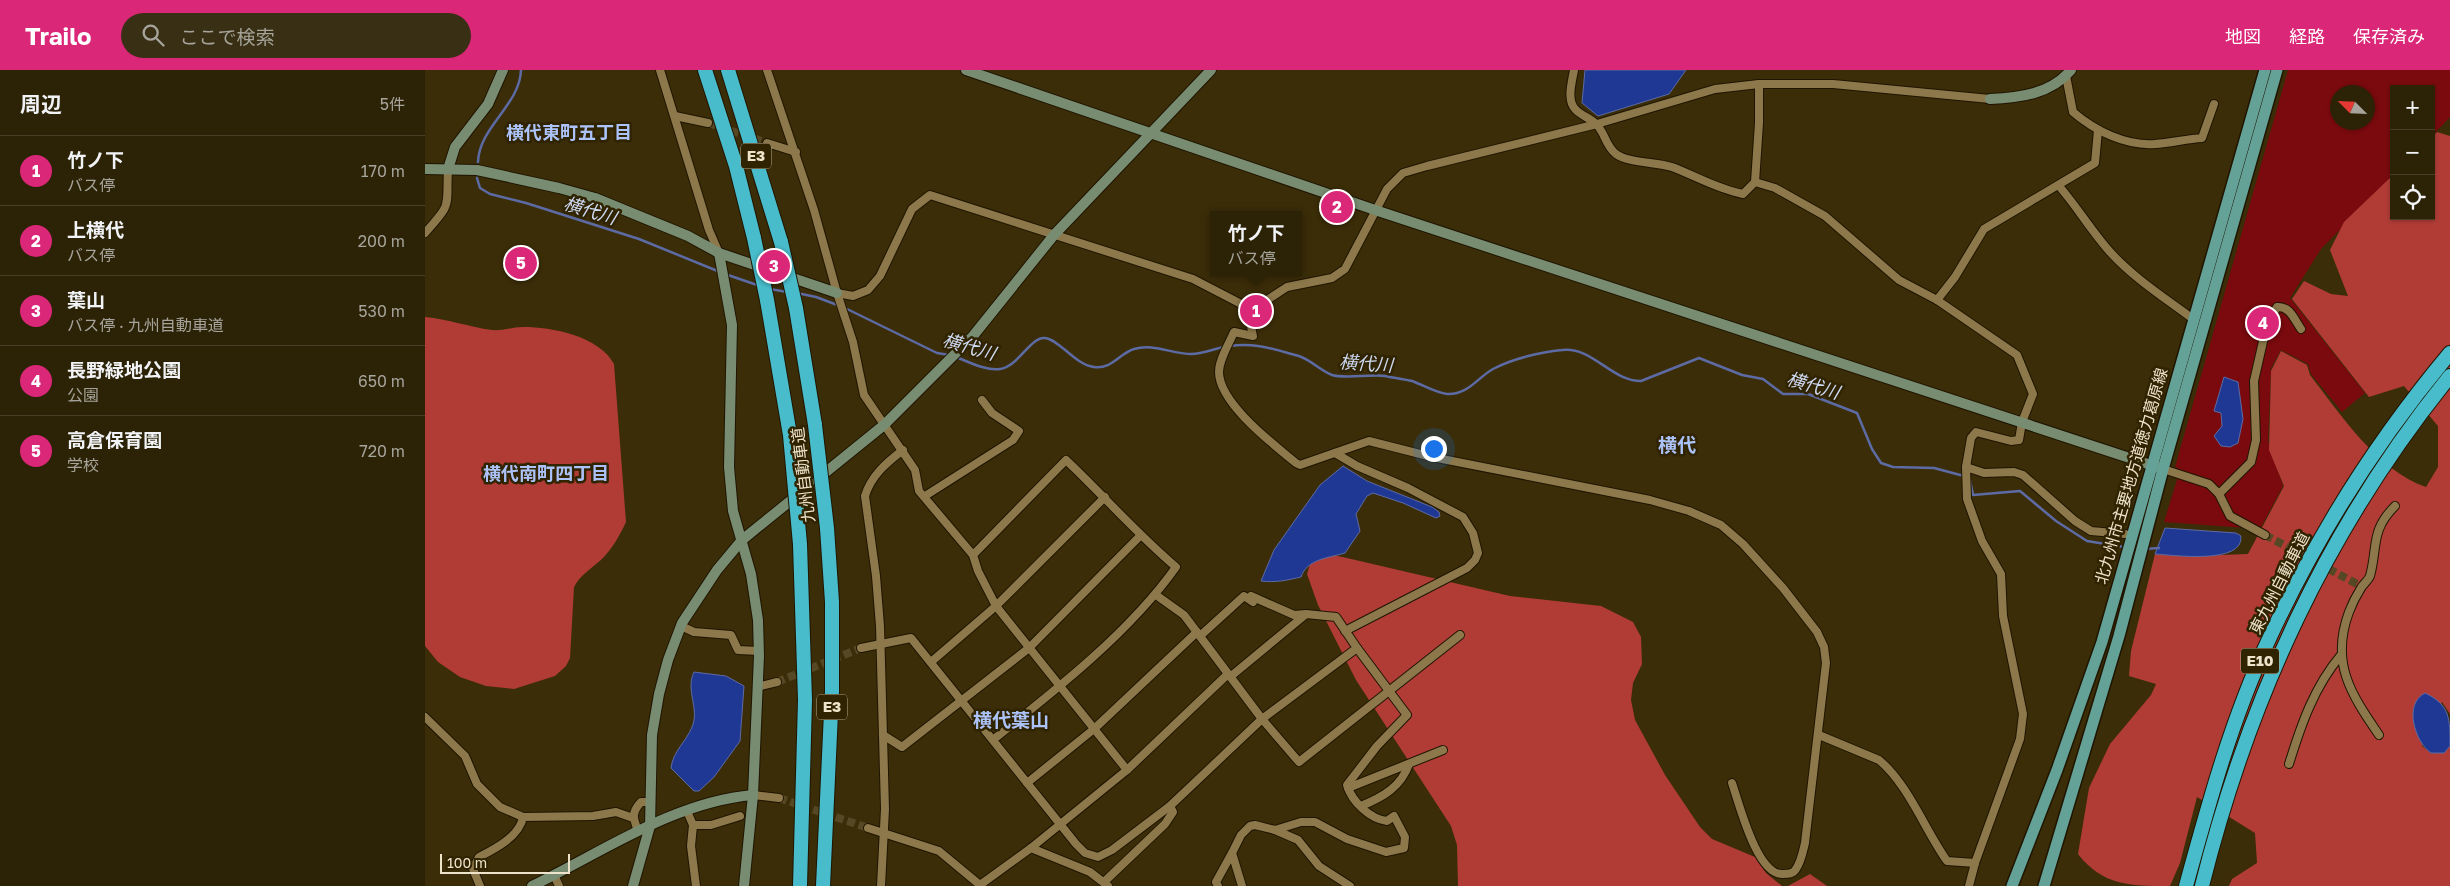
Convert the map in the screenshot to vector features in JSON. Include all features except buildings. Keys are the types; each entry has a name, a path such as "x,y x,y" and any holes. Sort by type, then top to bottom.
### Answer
{"highway":[{"name":"九州自動車道","path":"705,70 736,166 754,238 767,300 789,435 800,544 805,700 800,886"},
{"name":"九州自動車道","path":"728,70 781,242 796,308 815,425 827,528 832,602 833,691 823,886"},
{"name":"東九州自動車道","path":"2186,886 2218,770 2268,640 2301,574 2339,508 2374,454 2427,380 2450,353"},
{"name":"東九州自動車道","path":"2202,886 2233,775 2255,711 2282,647 2314,581 2351,516 2383,467 2450,376"}],"main road":[{"name":"北九州市主要地方道徳力葛原線","path":"2012,886 2057,770 2102,642 2265,70"},
{"name":"北九州市主要地方道徳力葛原線","path":"2044,886 2119,636 2163,469 2277,70"}],"street":[{"path":"425,233 443,213 448,204 448,169 455,147 488,104 503,70"},
{"path":"660,70 709,230 719,253 732,325 729,466 733,511 751,574 758,620 759,651 753,795 744,886"},
{"path":"767,70 796,152 853,342 864,395 915,470 919,491 973,555 978,571 996,606 1127,770"},
{"path":"966,70 1148,134 1378,211 2209,484 2219,494 2230,516 2265,535"},
{"path":"633,886 650,826 652,735 659,694 668,660 681,626 717,570 742,540 884,425 973,336 1054,235 1148,134 1211,70"},
{"path":"1574,70 1570,100 1575,110 1597,124 1607,144 1617,154 1623,157 1671,167 1725,191 1743,194 1755,182 1759,123 1759,84"},
{"path":"425,169 471,169 517,178 595,198 688,236 719,253 837,293 853,296 868,290 880,276 912,209 930,195 1193,279 1247,307 1261,304 1287,287 1332,278 1345,269 1378,211 1387,190 1403,173 1597,124 1715,89 1759,84 1833,84 1990,99 2029,95 2069,73 2073,112 2098,130 2137,144 2157,144 2202,138 2213,104"},
{"path":"675,116 708,123"},
{"path":"1937,300 1955,277 1984,229 2095,163 2098,130"},
{"path":"767,143 796,152"},
{"path":"1755,182 1775,188 1825,216 1899,280 1937,300 2017,355 2033,394 2022,422 2019,440 2011,442 1975,432 1971,438 1966,467 1967,499 1971,512 1982,541 2001,574 2003,616 2023,714 2020,739 1975,863 1969,886"},
{"path":"2059,186 2085,216 2094,233 2113,255 2152,289 2193,319"},
{"path":"2219,494 2251,462 2256,440 2254,381 2267,324 2277,307 2283,306 2289,310 2301,329"},
{"path":"1247,307 1253,336 1234,332 1219,369 1220,385 1225,394 1256,428 1300,465 1361,443 1379,443 1432,457 1650,500 1689,511 1721,525 1743,544 1783,588 1817,632 1824,647 1826,663 1819,735 1805,843 1796,870 1790,874 1777,875 1766,867 1751,838 1732,783"},
{"path":"925,496 1013,440 1019,430 992,413 983,400"},
{"path":"881,886 885,809 880,644 876,576 865,496 868,485 886,463 903,450"},
{"path":"1335,453 1357,466 1409,488 1463,517 1473,533 1478,553 1475,560 1467,568 1345,631"},
{"path":"973,555 1066,460 1140,536 1176,567 1156,595 1060,687 994,739"},
{"path":"1966,467 1984,473 2014,472 2023,475 2075,521 2091,531 2125,534"},
{"path":"931,662 996,606 1105,498"},
{"path":"2379,735 2352,692 2341,656 2349,612 2359,586 2369,578 2372,554 2381,524 2395,506"},
{"path":"883,735 902,747 963,701 1029,648 1140,536"},
{"path":"1156,595 1184,615 1262,719 1299,762 1389,689 1460,635"},
{"path":"1027,783 1093,729 1198,634 1244,596 1294,615 1306,614 1336,617 1407,715 1377,746 1347,786 1350,795 1376,819 1387,821 1394,816 1405,837 1404,848 1386,852 1347,839 1315,822 1301,822 1275,830"},
{"path":"868,828 939,851 980,886 1031,848 1127,770 1229,676 1306,614"},
{"path":"681,626 694,632 731,635 738,650 759,651"},
{"path":"861,648 911,638 994,739 1059,824 1085,853 1098,857 1112,850 1170,806 1262,719 1357,648"},
{"path":"2289,764 2305,717 2317,690 2329,670 2341,656"},
{"path":"757,687 777,682"},
{"path":"425,717 465,756 477,784 493,802 523,817 593,816 616,812 633,818"},
{"path":"1819,735 1879,760 1886,766 1900,785 1947,861 1975,863"},
{"path":"1348,788 1443,750"},
{"path":"1361,806 1377,800 1397,786 1405,776 1409,764"},
{"path":"532,886 617,840 724,797 753,795 779,798"},
{"path":"638,831 633,818 634,810 641,802 651,802"},
{"path":"1031,848 1090,872 1106,884 1165,824 1173,812 1170,806"},
{"path":"687,811 693,825 691,846 696,886"},
{"path":"693,825 711,825 740,816"},
{"path":"480,886 473,869 475,862 513,835 522,825 523,817"},
{"path":"1218,886 1216,882 1241,835 1250,826 1255,825 1275,830 1298,840 1319,866 1350,886"},
{"path":"1232,853 1243,886"},
{"path":"554,875 559,886"}],"shaded area":[{"path":"1585,70 1686,70 1669,94 1598,116 1582,103"},
{"path":"2288,70 2450,70 2450,117 2435,133 2435,85 2390,85 2390,179 2321,249 2290,298 2365,393 2342,412 2311,374 2308,364 2281,350 2271,368 2268,441 2283,486 2260,529 2164,522 2180,470 2175,467"},
{"path":"2437,132 2450,136 2450,714 2442,702 2422,746 2431,753 2444,753 2450,746 2450,886 2229,886 2232,879 2257,863 2255,833 2197,797 2180,863 2170,886 2130,884 2108,878 2087,865 2078,854 2089,788 2110,744 2151,695 2156,684 2129,676 2131,651 2155,554 2193,556 2248,554 2284,486 2269,450 2271,371 2281,351 2307,365 2310,375 2347,424 2376,455 2392,468 2408,479 2426,487 2438,467 2438,426 2404,386 2369,397 2292,299 2304,281 2331,294 2348,296 2330,250 2344,222 2390,178 2390,220 2435,220 2435,134"},
{"path":"425,317 492,330 535,327 561,331 598,346 614,364 626,522 609,551 583,575 574,587 570,658 566,666 555,676 514,689 486,686 460,677 438,662 425,646"},
{"path":"2224,377 2238,382 2243,419 2238,443 2230,447 2221,446 2214,436 2222,426 2221,413 2214,411"},
{"path":"1343,466 1367,481 1432,507 1439,512 1440,516 1436,518 1403,503 1373,493 1367,496 1356,514 1360,531 1345,553 1313,563 1308,566 1301,577 1261,581 1274,550 1320,485"},
{"path":"2165,528 2236,533 2241,536 2239,545 2231,551 2220,555 2155,554"},
{"path":"1321,552 1510,596 1601,606 1633,622 1641,637 1642,664 1633,683 1631,700 1635,720 1665,775 1700,827 1712,839 1755,857 1766,873 1782,886 1458,886 1457,845 1451,826 1356,680 1318,605 1307,574 1310,564"},
{"path":"694,672 726,676 744,686 740,741 714,777 699,791 694,791 671,768 674,757 692,727 694,720 691,686"},
{"path":"2425,693 2439,702 2449,720 2450,746 2444,753 2431,753 2420,741 2416,732 2413,714 2414,705 2418,698"},
{"path":"1810,874 1827,886 1788,886"}],"waterway":[{"name":"横代川","path":"478,162 480,149 485,138 514,94 519,83 521,70"},
{"name":"横代川","path":"477,178 480,188 490,194 526,203 639,239 720,272"},
{"name":"横代川","path":"725,274 760,286"},
{"name":"横代川","path":"770,289 787,292"},
{"name":"横代川","path":"797,293 816,297 840,306"},
{"name":"横代川","path":"845,308 937,353 949,355"},
{"name":"横代川","path":"956,357 972,364 1000,369 1013,363 1035,342 1045,338 1056,343 1080,361 1094,367 1110,364 1129,351 1141,347 1191,354 1224,347"},
{"name":"横代川","path":"1230,346 1248,345 1265,347 1299,356 1332,375 1343,377 1385,376 1412,381 1434,391 1447,394 1454,394 1467,389 1487,373 1501,365 1526,356 1553,351 1573,350 1583,353 1620,376 1630,380 1641,381 1699,358 1742,375 1763,379 1783,394 1808,394 1857,413 1872,449 1881,463 1893,467 1934,468 1964,476"},
{"name":"横代川","path":"1970,480 1973,495 2020,491 2056,521 2087,541 2124,547"},
{"name":"横代川","path":"2145,549 2159,548"}],"tunnel":[{"path":"708,123 767,143"},
{"path":"2265,535 2357,584"},
{"path":"777,682 861,648"},
{"path":"779,798 868,828"}],"place":[{"name":"上横代","path":"1337,207"},
{"name":"高倉保育園","path":"521,263"},
{"name":"葉山","path":"774,266"},
{"name":"竹ノ下","path":"1256,311"},
{"name":"長野緑地公園","path":"2263,323"}],"district":[{"name":"横代東町五丁目","path":"569,133"},
{"name":"横代","path":"1677,445"},
{"name":"横代南町四丁目","path":"546,474"},
{"name":"横代葉山","path":"1011,720"}]}
